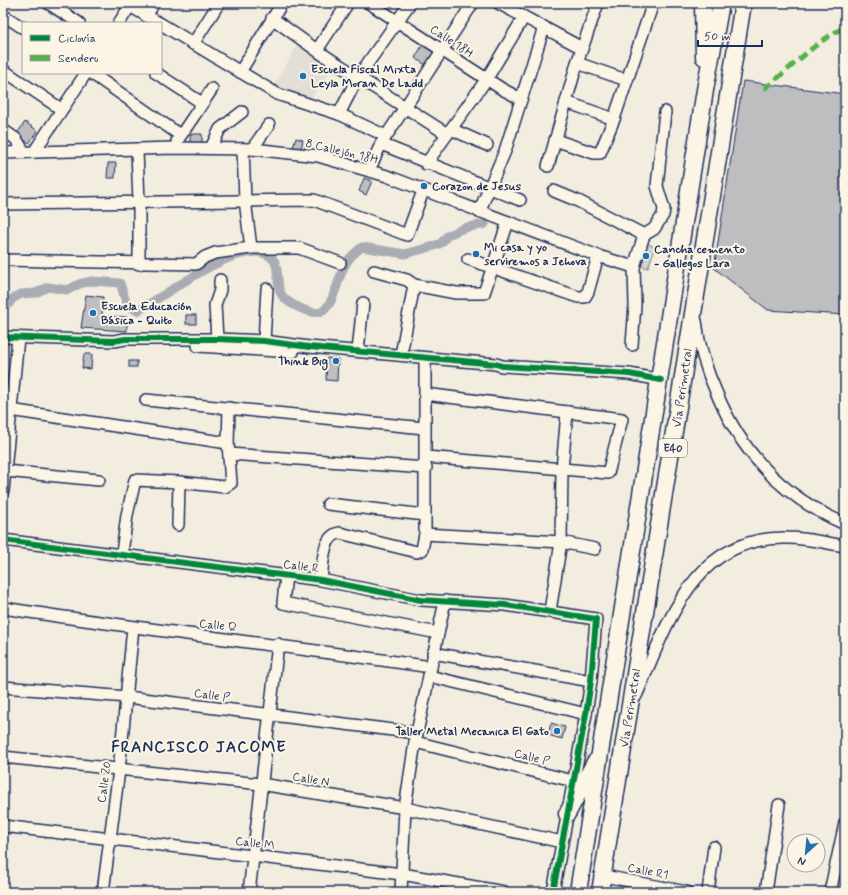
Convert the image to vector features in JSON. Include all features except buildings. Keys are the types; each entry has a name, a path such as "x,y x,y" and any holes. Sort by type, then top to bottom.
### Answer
{"highway":[{"path":"703,3 705,90"},
{"name":"Vía Perimetral","path":"578,892 661,380 705,90 721,3"},
{"name":"Vía Perimetral","path":"600,892 604,876 629,712 675,436 696,289 743,3"},
{"path":"738,28 749,3"},
{"path":"567,814 600,754"}],"street":[{"path":"48,3 77,22"},
{"path":"146,16 154,3"},
{"path":"193,44 219,3"},
{"path":"240,72 282,3"},
{"path":"317,50 348,3"},
{"name":"Calle 18H","path":"369,3 486,80 521,99"},
{"path":"339,114 358,77 399,22 410,3"},
{"path":"369,170 383,140 473,3"},
{"path":"498,3 582,48"},
{"path":"555,140 598,154 602,149 614,119 652,3"},
{"path":"548,166 577,63 596,4"},
{"path":"120,22 128,5 156,22"},
{"path":"3,15 22,27"},
{"path":"426,164 486,80 524,17"},
{"path":"272,18 317,50 405,107 449,131 487,145"},
{"path":"162,25 278,94 339,114 426,164 520,200"},
{"path":"479,212 505,151 544,27"},
{"path":"577,63 626,80"},
{"path":"3,70 61,109"},
{"path":"3,130 16,139 29,152 85,74"},
{"path":"92,74 180,135"},
{"path":"158,74 202,103"},
{"path":"173,148 180,135 212,89"},
{"path":"566,102 614,119"},
{"path":"211,148 220,129 242,112"},
{"path":"632,345 635,305 634,267 644,235 654,229 663,216 664,209 657,186 665,112"},
{"path":"251,248 245,200 247,149 269,125"},
{"name":"8 Callejón 18H","path":"3,152 137,151 173,148 211,148 247,149 318,156 369,170 598,256 634,267"},
{"path":"137,151 139,264"},
{"path":"3,204 314,200 407,235 423,191"},
{"path":"554,191 578,201 644,235"},
{"path":"374,271 407,280 414,285 456,293 481,294 485,290 491,267 508,222"},
{"path":"3,260 196,264 205,257 215,253 251,248 299,248 340,263"},
{"path":"468,259 578,297 585,297 588,292 598,256"},
{"path":"217,339 215,305 220,290 220,280"},
{"path":"401,355 414,285"},
{"path":"264,341 267,289"},
{"path":"696,289 698,342 705,367 734,430 760,465 792,495 810,507 845,524"},
{"path":"358,351 363,303"},
{"path":"3,337 114,341 125,339 217,339 264,341 309,350 425,363 496,368 502,366"},
{"path":"3,491 6,427 10,410 18,338"},
{"path":"114,341 126,344 358,351 496,364 502,366 629,374 661,380"},
{"path":"320,580 327,541 334,533 340,533 417,552 422,550 425,534 425,363"},
{"path":"10,410 228,449 426,463 608,473 622,419 425,394"},
{"path":"146,400 424,428"},
{"path":"122,553 127,515 135,480 179,482 225,488 231,483 228,449 229,408"},
{"path":"550,611 561,542 562,470 567,412"},
{"path":"5,471 99,480"},
{"path":"178,525 179,482"},
{"path":"328,504 425,515"},
{"path":"425,534 561,542 594,549"},
{"path":"629,712 673,612 692,582 704,569 719,558 751,543 787,538 804,539 845,546"},
{"name":"Calle R","path":"3,540 122,553 320,580 421,600 505,605 596,619 591,681"},
{"path":"286,576 283,603 438,633"},
{"path":"401,892 405,808 416,737 445,601"},
{"name":"Calle Q","path":"3,608 133,628 278,644 430,672 586,714"},
{"name":"Calle 20","path":"103,892 119,770 133,628"},
{"path":"249,892 278,644"},
{"path":"433,653 591,681 553,892"},
{"name":"Calle P","path":"3,687 127,696 416,737 573,781"},
{"name":"Calle N","path":"3,758 261,784 405,808 562,842"},
{"path":"766,892 779,805"},
{"path":"830,892 845,823"},
{"name":"Calle M","path":"3,826 402,874 504,892"},
{"path":"708,892 714,847"},
{"name":"Calle R1","path":"604,876 687,892"}],"shaded area":[{"name":"Escuela Fiscal Mixta Leyla Moran De Ladd","path":"298,44 334,66 310,100 273,87"},
{"name":"Cancha cemento - Gallegos Lara","path":"644,242 655,247 648,268 637,265"}],"waterway":[{"path":"3,299 9,304 12,299 21,294 36,293 48,287 68,290 79,284 92,281 120,283 127,305 137,311 215,264 232,257 248,253 262,253 269,256 276,264 279,288 284,298 307,311 319,312 327,308 346,264 362,247 405,254 441,243 448,235 464,228 485,224"}],"marked path":[{"path":"764,89 823,40 845,27"}],"cycle path":[{"path":"3,337 114,341 125,339 217,339 264,341 309,347 496,364 502,366 629,374 661,380"},
{"path":"3,540 321,580 421,600 505,605 596,619 591,681 586,714 553,892"}],"place":[{"name":"Escuela Fiscal Mixta Leyla Moran De Ladd","path":"303,76"},
{"name":"Corazon de Jesus","path":"424,186"},
{"name":"Mi casa y yo serviremos a Jehova","path":"476,254"},
{"name":"Cancha cemento - Gallegos Lara","path":"646,256"},
{"name":"Escuela Educación Básica - Quito","path":"93,313"},
{"name":"Think Big","path":"336,361"},
{"name":"Taller Metal Mecanica El Gato","path":"557,731"}],"district":[{"name":"FRANCISCO JACOME","path":"199,746"}]}
